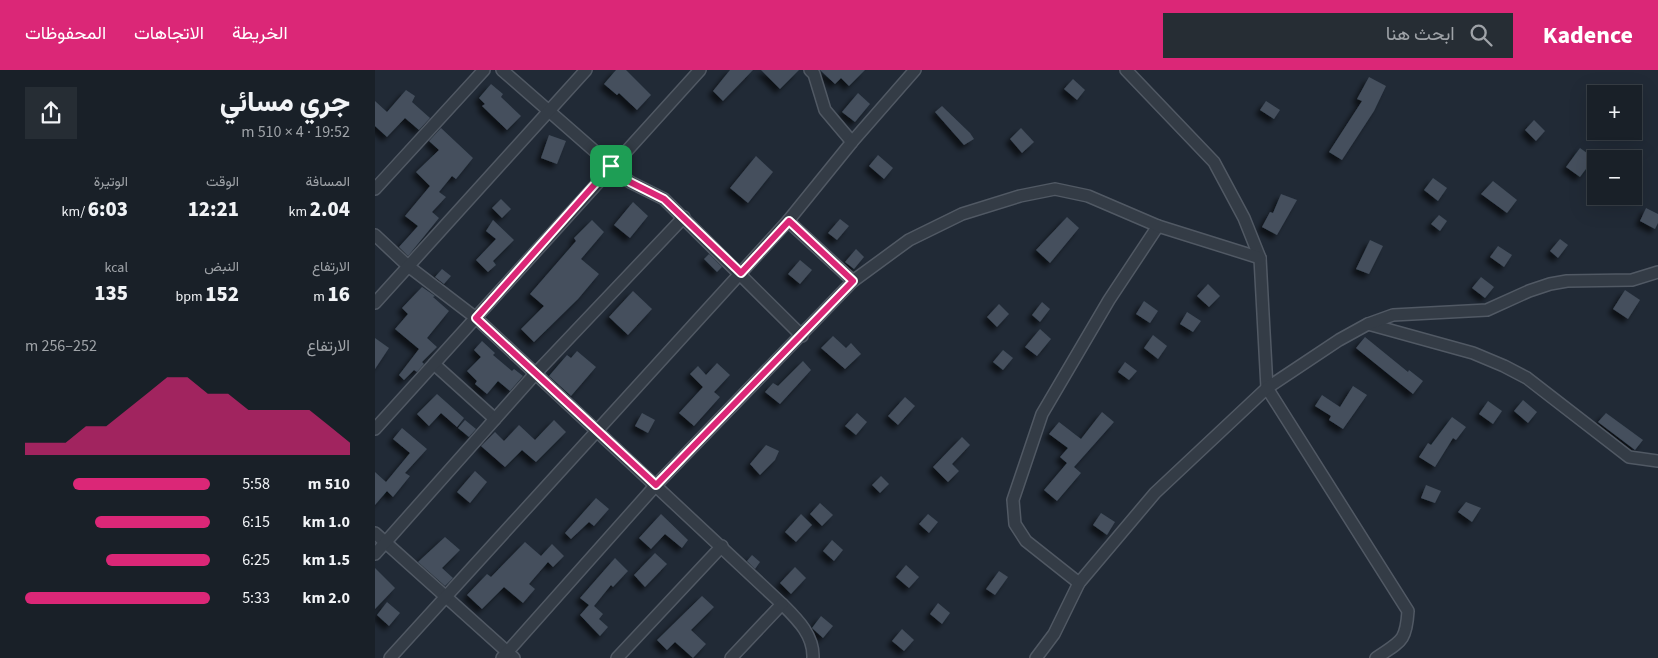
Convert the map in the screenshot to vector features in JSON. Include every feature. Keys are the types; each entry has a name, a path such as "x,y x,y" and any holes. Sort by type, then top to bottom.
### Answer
{"street":[{"path":"375,189 484,70"},
{"path":"502,70 630,182 664,199 741,273 802,336"},
{"path":"375,303 586,70"},
{"path":"375,429 611,166 700,70"},
{"path":"809,70 814,74 825,110 853,142"},
{"path":"390,658 446,598 595,430 789,221 915,70"},
{"path":"1126,70 1214,162 1244,218 1260,258 1267,388 1408,611 1407,632 1399,642 1376,658"},
{"path":"375,532 508,656 656,485 802,336 853,281 909,240 962,214 1020,196 1055,189 1088,196 1158,226 1260,258"},
{"path":"375,554 535,374 684,217"},
{"path":"789,221 853,281"},
{"path":"1079,583 1026,541 1015,524 1013,500 1042,414 1109,300 1158,226"},
{"path":"375,235 407,266 476,318 722,546 801,624 811,642 813,658"},
{"path":"1036,658 1054,634 1079,583 1171,477 1267,388 1339,340 1368,324 1393,315 1487,310 1529,291 1550,284 1567,281 1632,280 1658,272"},
{"path":"1368,324 1473,354 1504,366 1527,378 1629,457 1658,461"},
{"path":"434,364 495,419"},
{"path":"617,658 722,546"},
{"path":"731,658 782,604"}],"building":[{"path":"616,70 626,70 651,95 637,110 619,93 617,95 604,84"},
{"path":"730,70 753,70 723,101 713,91"},
{"path":"761,70 799,70 780,89"},
{"path":"820,70 865,70 849,86 841,78 835,84"},
{"path":"1369,77 1386,86 1374,111 1342,160 1329,152 1362,101 1357,99"},
{"path":"1073,79 1085,90 1077,100 1064,89"},
{"path":"491,84 503,94 501,97 521,116 507,130 482,106 485,104 479,98"},
{"path":"406,90 415,96 412,102 430,118 419,130 405,118 387,137 375,126 375,101 387,112"},
{"path":"858,93 870,104 855,122 842,112"},
{"path":"1266,101 1280,110 1274,119 1260,110"},
{"path":"942,106 974,139 964,145 935,112"},
{"path":"1534,120 1545,131 1536,141 1525,130"},
{"path":"441,128 473,158 456,179 452,176 439,192 446,197 432,212 439,218 408,256 399,247 418,226 405,216 430,186 416,172 439,150 429,141"},
{"path":"1021,128 1034,142 1022,153 1010,139"},
{"path":"549,135 566,141 557,164 541,158"},
{"path":"1580,148 1587,153 1587,168 1580,177 1566,167"},
{"path":"878,155 893,168 884,179 869,166"},
{"path":"756,156 773,172 748,203 730,188"},
{"path":"1433,178 1447,188 1438,201 1424,190"},
{"path":"1493,181 1517,200 1507,213 1481,194"},
{"path":"1281,194 1297,200 1277,235 1262,227 1270,212 1273,213"},
{"path":"501,199 511,209 502,218 492,208"},
{"path":"633,202 648,216 630,238 614,225"},
{"path":"1646,208 1658,214 1658,223 1655,229 1640,221"},
{"path":"1439,215 1447,221 1440,231 1431,224"},
{"path":"1067,217 1079,228 1050,263 1036,250"},
{"path":"840,219 849,226 837,240 828,233"},
{"path":"493,220 514,240 493,261 496,265 488,272 476,260 496,239 486,231"},
{"path":"592,220 604,232 581,259 599,274 578,299 534,342 521,329 544,306 530,294 576,241 574,238"},
{"path":"1560,239 1568,245 1558,258 1550,251"},
{"path":"1370,240 1383,246 1369,274 1356,269"},
{"path":"1498,246 1512,255 1504,267 1490,257"},
{"path":"856,249 864,257 854,269 845,262"},
{"path":"709,254 722,267 717,272 704,259"},
{"path":"800,260 812,270 800,284 788,274"},
{"path":"442,269 451,276 444,284 435,277"},
{"path":"1481,277 1494,287 1485,298 1472,288"},
{"path":"1208,284 1220,296 1209,307 1197,296"},
{"path":"422,287 435,296 433,297 449,311 427,338 437,347 422,362 424,364 417,372 414,370 404,380 399,375 419,349 395,329 408,314 402,308"},
{"path":"1625,290 1640,300 1628,319 1613,309"},
{"path":"633,291 652,309 628,335 609,317"},
{"path":"1144,301 1158,311 1150,323 1136,314"},
{"path":"1042,302 1050,309 1040,322 1032,315"},
{"path":"999,304 1009,314 997,327 987,317"},
{"path":"1187,312 1201,321 1193,332 1180,324"},
{"path":"1040,329 1051,339 1037,356 1025,347"},
{"path":"1153,335 1167,346 1158,359 1144,348"},
{"path":"833,336 846,348 851,343 861,354 845,369 821,348"},
{"path":"1365,337 1408,372 1409,370 1423,381 1413,394 1356,348"},
{"path":"375,338 389,348 375,369"},
{"path":"482,341 495,353 493,355 512,371 514,369 523,376 510,391 498,381 487,394 475,384 477,381 467,371 481,357 474,350"},
{"path":"1003,350 1013,358 1003,370 993,362"},
{"path":"577,351 596,367 571,396 549,376 567,355 571,358"},
{"path":"803,361 811,370 780,404 765,392 773,383 778,386"},
{"path":"1125,362 1137,371 1129,380 1118,372"},
{"path":"717,363 730,375 714,392 720,397 694,426 679,413 703,387 690,374 698,366 706,375"},
{"path":"1353,386 1367,395 1343,429 1329,420 1331,416 1315,406 1322,395 1340,407"},
{"path":"437,394 464,418 457,427 441,413 429,426 417,414"},
{"path":"905,397 915,406 898,425 888,416"},
{"path":"1523,400 1537,412 1528,423 1514,411"},
{"path":"1488,401 1502,411 1493,424 1479,414"},
{"path":"1102,412 1114,422 1074,467 1081,473 1057,501 1044,490 1067,463 1060,457 1068,448 1049,434 1059,422 1081,439"},
{"path":"642,413 655,420 648,433 635,426"},
{"path":"857,413 867,422 856,435 845,426"},
{"path":"1606,413 1643,440 1635,450 1598,422"},
{"path":"1452,417 1466,427 1456,440 1453,438 1435,467 1419,457 1428,443 1431,445"},
{"path":"465,420 476,429 469,437 458,428"},
{"path":"554,420 566,432 536,462 522,450 505,467 481,446 495,432 504,441 519,425 535,440"},
{"path":"402,428 427,449 405,473 410,476 393,497 387,491 375,505 375,472 386,482 410,453 393,439"},
{"path":"962,437 970,445 952,464 959,471 948,482 933,467"},
{"path":"766,445 779,451 775,460 760,475 750,464"},
{"path":"475,471 487,482 470,503 457,492"},
{"path":"881,476 889,484 880,493 872,485"},
{"path":"1426,485 1441,491 1435,503 1421,498"},
{"path":"596,498 609,509 594,526 589,522 571,539 565,533"},
{"path":"1466,502 1481,508 1472,522 1458,512"},
{"path":"820,503 833,515 822,526 810,514"},
{"path":"1101,513 1115,522 1107,535 1093,525"},
{"path":"661,514 688,540 682,548 665,534 651,549 639,538"},
{"path":"801,514 812,525 796,542 785,532"},
{"path":"928,514 938,522 929,533 919,524"},
{"path":"445,537 460,550 442,568 453,578 445,586 418,562"},
{"path":"832,540 843,550 834,561 823,551"},
{"path":"525,542 541,556 552,544 564,556 553,567 548,562 529,584 535,589 523,603 504,587 482,609 467,595 487,574 491,577"},
{"path":"655,553 667,564 645,587 634,575"},
{"path":"752,555 760,562 755,569 747,561"},
{"path":"615,558 628,571 613,587 611,585 594,606 603,614 599,619 608,627 600,636 580,615 589,605 580,598"},
{"path":"906,565 919,577 909,588 896,577"},
{"path":"795,567 806,578 791,594 780,583"},
{"path":"375,568 395,588 375,609"},
{"path":"999,571 1008,577 995,595 986,589"},
{"path":"702,596 714,607 691,630 706,644 693,658 675,642 667,650 657,640"},
{"path":"387,602 400,613 389,626 377,615"},
{"path":"938,603 950,613 942,624 930,614"},
{"path":"821,616 833,626 823,638 812,628"},
{"path":"902,629 914,640 904,651 892,641"}],"route":[{"path":"611,166 630,182 664,199 741,273 789,221 853,281 802,336 656,485 476,318 611,166"}]}
